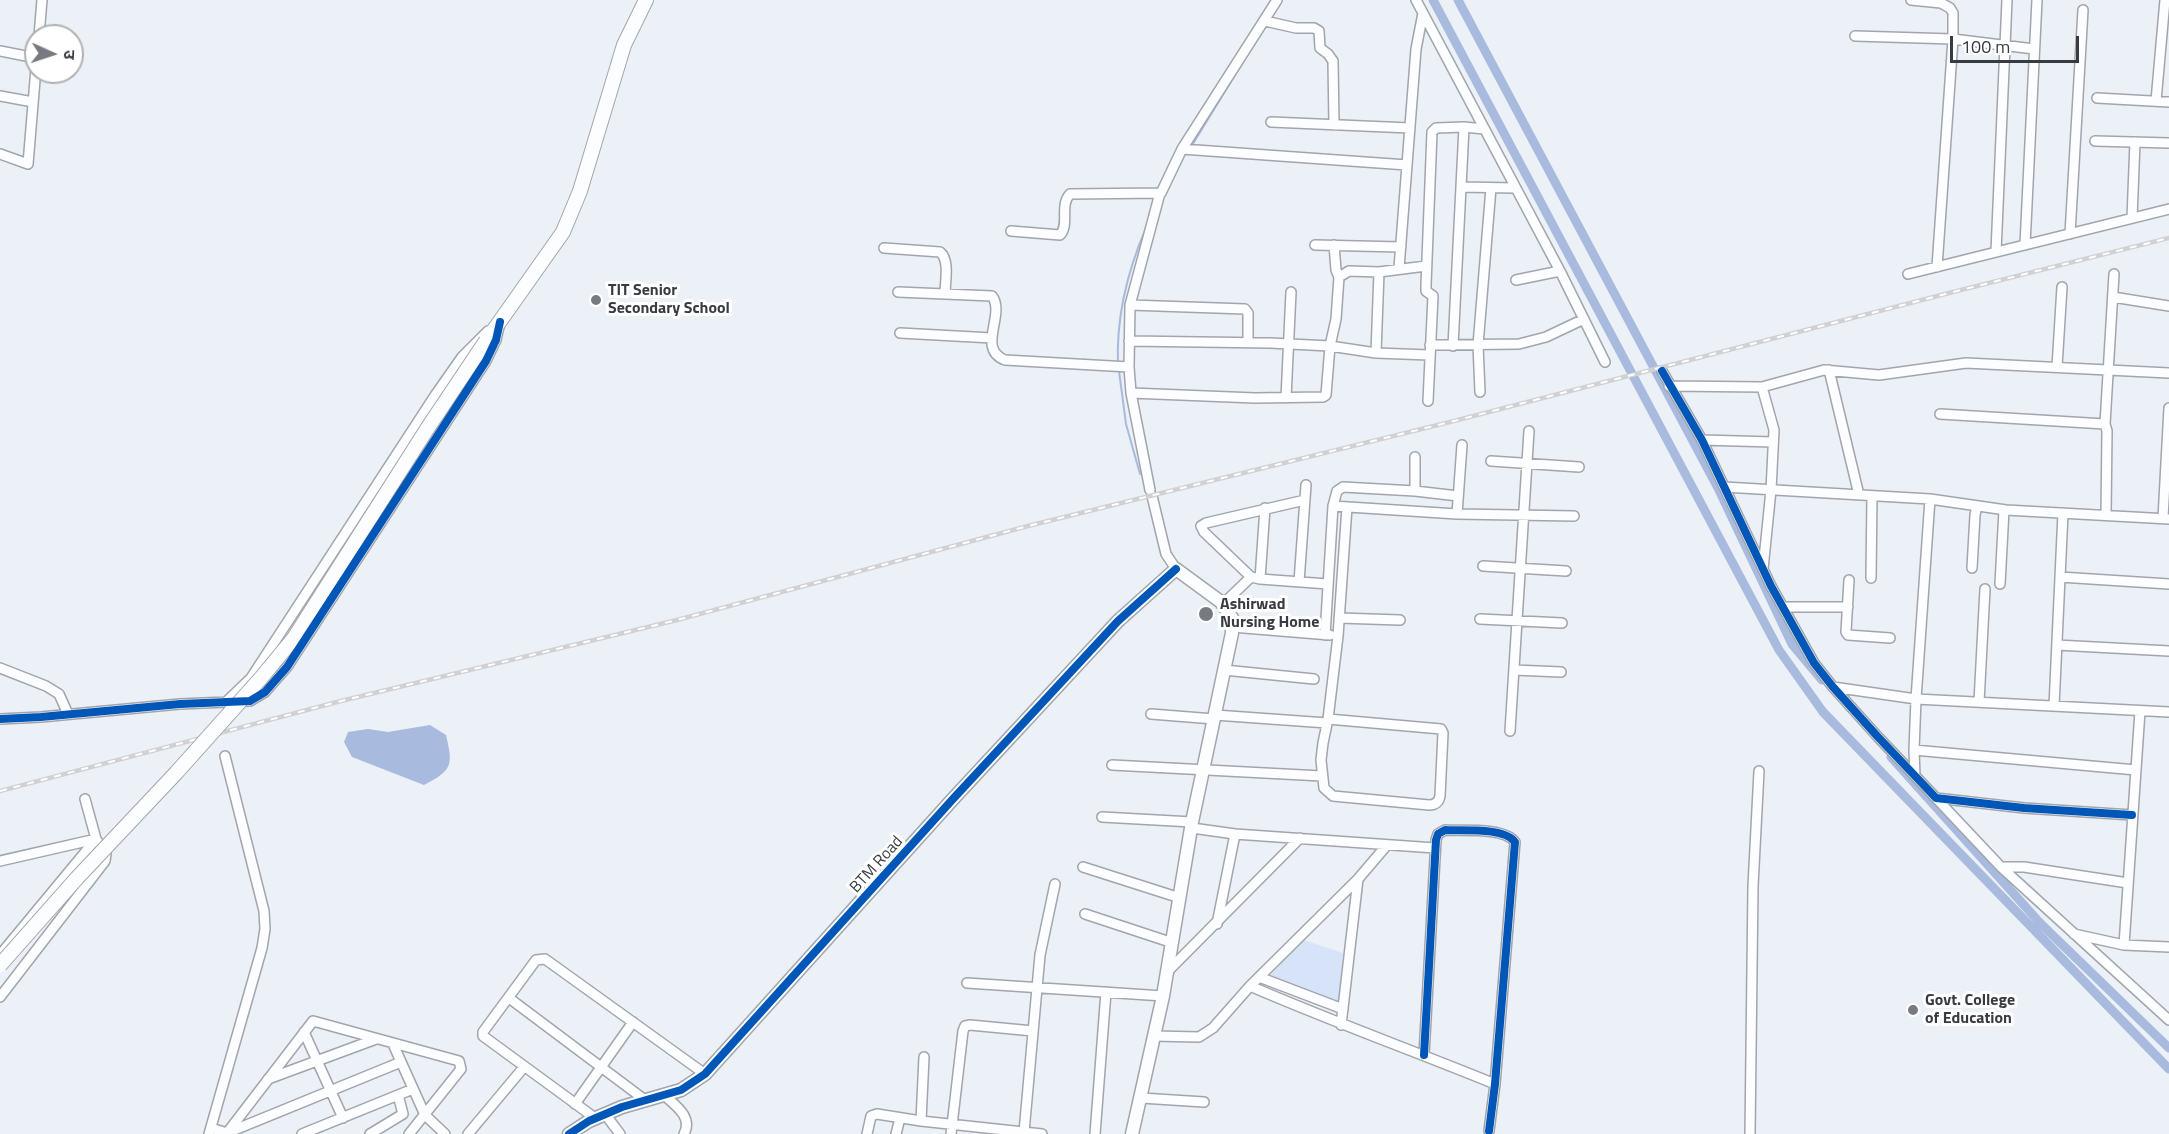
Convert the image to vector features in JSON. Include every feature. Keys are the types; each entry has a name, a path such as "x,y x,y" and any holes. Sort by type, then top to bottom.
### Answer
{"main road":[{"path":"0,965 77,878 176,773 294,638 420,439 563,232 580,191 624,45 645,0"}],"street":[{"path":"40,24 42,0"},
{"path":"1132,1134 1168,971 1192,825 1224,670 1232,618 1223,604 1176,569 1166,554 1131,393 1122,367 1130,341 1130,305 1160,193 1182,149 1277,0"},
{"path":"1416,0 1560,271 1605,362"},
{"path":"1911,0 1941,3 1950,8 1953,13 1937,267"},
{"path":"1996,252 2007,0"},
{"path":"2025,244 2037,0"},
{"path":"2156,101 2165,0"},
{"path":"2070,234 2083,10"},
{"path":"1399,268 1416,49 1423,13"},
{"path":"1265,21 1296,28 1314,28 1319,31 1320,48 1329,54 1332,62 1335,125"},
{"path":"1854,36 1953,39 2034,49"},
{"path":"0,51 24,56"},
{"path":"0,154 28,164 35,84"},
{"path":"0,96 33,102"},
{"path":"2097,98 2169,102"},
{"path":"1270,122 1410,128"},
{"path":"1428,401 1433,296 1426,289 1426,266 1433,130 1464,127 1484,129"},
{"path":"1453,346 1464,127"},
{"path":"2095,141 2169,143"},
{"path":"2132,218 2135,142"},
{"path":"1182,149 1407,165"},
{"path":"1461,187 1515,188"},
{"path":"1480,392 1478,345 1491,188"},
{"path":"1011,231 1060,235 1064,229 1065,204 1070,194 1160,193"},
{"path":"1908,274 2169,209"},
{"path":"1315,244 1401,247"},
{"path":"1131,393 1255,398 1317,398 1326,394 1339,277 1336,270 1334,245"},
{"path":"884,248 940,252 944,255 946,261 945,294"},
{"path":"1339,277 1349,271 1379,272 1426,266"},
{"path":"1516,280 1560,271"},
{"path":"1376,353 1379,272"},
{"path":"2106,515 2107,430 2105,424 2114,274"},
{"path":"2057,367 2062,287"},
{"path":"898,292 987,296 994,299 996,304 992,338 994,352 1005,360 1122,367"},
{"path":"1286,398 1291,292"},
{"path":"2113,297 2169,306"},
{"path":"1130,305 1245,309 1248,313 1248,342"},
{"path":"1130,341 1248,342 1330,346 1376,353 1430,350 1453,346 1519,344 1546,338 1584,319"},
{"path":"0,719 180,704 250,701 265,692 287,667 486,361 496,339 500,322"},
{"path":"226,702 251,678 462,357 487,331 500,322"},
{"path":"900,333 992,338"},
{"path":"1669,386 1762,387 1824,370 1879,375 1966,363 2169,373"},
{"path":"1829,370 1858,495"},
{"path":"1662,371 1702,440 1762,569 1814,663 1833,687 2001,867 2169,1020"},
{"path":"1762,387 1774,430 1771,490 1762,569"},
{"path":"1724,487 1930,499 2004,510 2166,519 2169,408"},
{"path":"1940,414 2105,424"},
{"path":"1510,731 1529,431"},
{"path":"1702,440 1773,442"},
{"path":"1456,514 1462,445"},
{"path":"1414,491 1415,457"},
{"path":"1491,461 1579,467"},
{"path":"1299,582 1306,485"},
{"path":"1325,635 1333,506 1337,491 1343,487 1458,496"},
{"path":"1871,578 1872,496"},
{"path":"1916,776 1914,750 1916,699 1930,499"},
{"path":"1305,500 1265,508 1201,526 1204,532 1256,578 1328,584"},
{"path":"1333,506 1456,514 1574,516"},
{"path":"1972,568 1977,506"},
{"path":"1151,714 1327,721 1441,729 1443,733 1440,796 1434,805 1333,796 1324,788 1323,743 1327,721 1338,636 1347,507"},
{"path":"1223,604 1256,578 1265,508"},
{"path":"2000,584 2004,510"},
{"path":"2054,706 2062,513"},
{"path":"1483,566 1566,571"},
{"name":"BTM Road","path":"569,1134 600,1116 681,1090 705,1074 816,954 952,800 1118,621 1176,569"},
{"path":"2060,577 2169,584"},
{"path":"1849,580 1845,628 1848,635 1890,638"},
{"path":"1979,702 1985,589"},
{"path":"1784,607 1848,606"},
{"path":"1339,618 1400,620"},
{"path":"1480,619 1562,623"},
{"path":"1232,627 1338,636"},
{"path":"2057,645 2169,651"},
{"path":"0,668 46,686 59,694 68,714"},
{"path":"1224,670 1314,679"},
{"path":"1514,670 1561,672"},
{"path":"1833,687 1916,699 2169,712"},
{"path":"2124,945 2140,711"},
{"path":"1914,750 2136,770"},
{"path":"225,756 264,911 265,929 262,948 210,1131 227,1133 401,1062"},
{"path":"1112,765 1322,776"},
{"path":"1750,1134 1754,886 1759,771"},
{"path":"1936,798 2024,808 2132,815"},
{"path":"0,997 105,861 106,854 96,839 85,799"},
{"path":"1102,817 1192,825 1235,834 1435,848"},
{"path":"1424,1055 1435,848 1438,834 1445,830 1500,832 1510,836 1515,842 1489,1131"},
{"path":"1217,924 1235,834"},
{"path":"1168,971 1300,838"},
{"path":"0,861 96,839"},
{"path":"0,955 96,839"},
{"path":"1154,1036 1199,1037 1213,1028 1259,977 1358,879 1388,845"},
{"path":"1083,867 1180,898"},
{"path":"2001,867 2024,867 2128,883"},
{"path":"1341,1025 1358,879"},
{"path":"1024,1132 1040,955 1055,884"},
{"path":"1085,914 1173,943"},
{"path":"2072,934 2124,945 2169,947"},
{"path":"620,1134 600,1116 575,1104 483,1036 483,1032 536,960 545,959 705,1074"},
{"path":"1259,977 1343,1009"},
{"path":"967,983 1163,996"},
{"path":"1250,987 1341,1025 1495,1084"},
{"path":"1095,1134 1106,992"},
{"path":"509,998 645,1100"},
{"path":"227,1133 310,1023 319,1021 459,1061 462,1065 461,1069 409,1134"},
{"path":"575,1104 633,1022"},
{"path":"951,1129 965,1026 1033,1031"},
{"path":"304,1032 343,1118"},
{"path":"267,1080 376,1039"},
{"path":"393,1044 424,1115 445,1134"},
{"path":"921,1121 924,1057"},
{"path":"468,1134 524,1067"},
{"path":"302,1134 413,1089"},
{"path":"370,1134 403,1114 398,1095"},
{"path":"664,1095 681,1110 687,1120 684,1134"},
{"path":"1141,1098 1204,1102"},
{"path":"867,1134 873,1114 921,1121 951,1129 1042,1134"},
{"path":"896,1134 900,1118"}],"shaded area":[{"path":"430,725 446,735 450,760 441,775 424,785 352,757 344,742 348,732 368,729 388,732"},
{"path":"1303,940 1343,953 1339,1003 1269,976"}],"waterway":[{"path":"1433,0 1779,650 1823,712 2169,1069"},
{"path":"1458,0 1719,490 1792,644 1822,680"},
{"path":"1191,147 1246,57"},
{"path":"1118,365 1119,330 1124,295 1133,261 1146,228"},
{"path":"1119,371 1126,424 1140,474"},
{"path":"1891,757 2040,923 2169,1048"}],"railway":[{"path":"0,791 341,701 677,620 1028,526 1454,421 2169,238"}],"cycle path":[{"path":"0,719 180,704 250,701 265,692 287,667 486,361 496,340 500,322"},
{"path":"1662,371 1702,440 1771,586 1814,663 1878,737 1936,798 2024,808 2132,815"},
{"path":"569,1134 589,1121 622,1107 681,1090 705,1074 952,800 1118,621 1176,569"},
{"path":"1424,1055 1438,834 1445,830 1502,834 1515,842 1489,1131"}],"place":[{"name":"TIT Senior Secondary School","path":"596,300"},
{"name":"Ashirwad Nursing Home","path":"1206,614"},
{"name":"Govt. College of Education","path":"1913,1010"}]}
